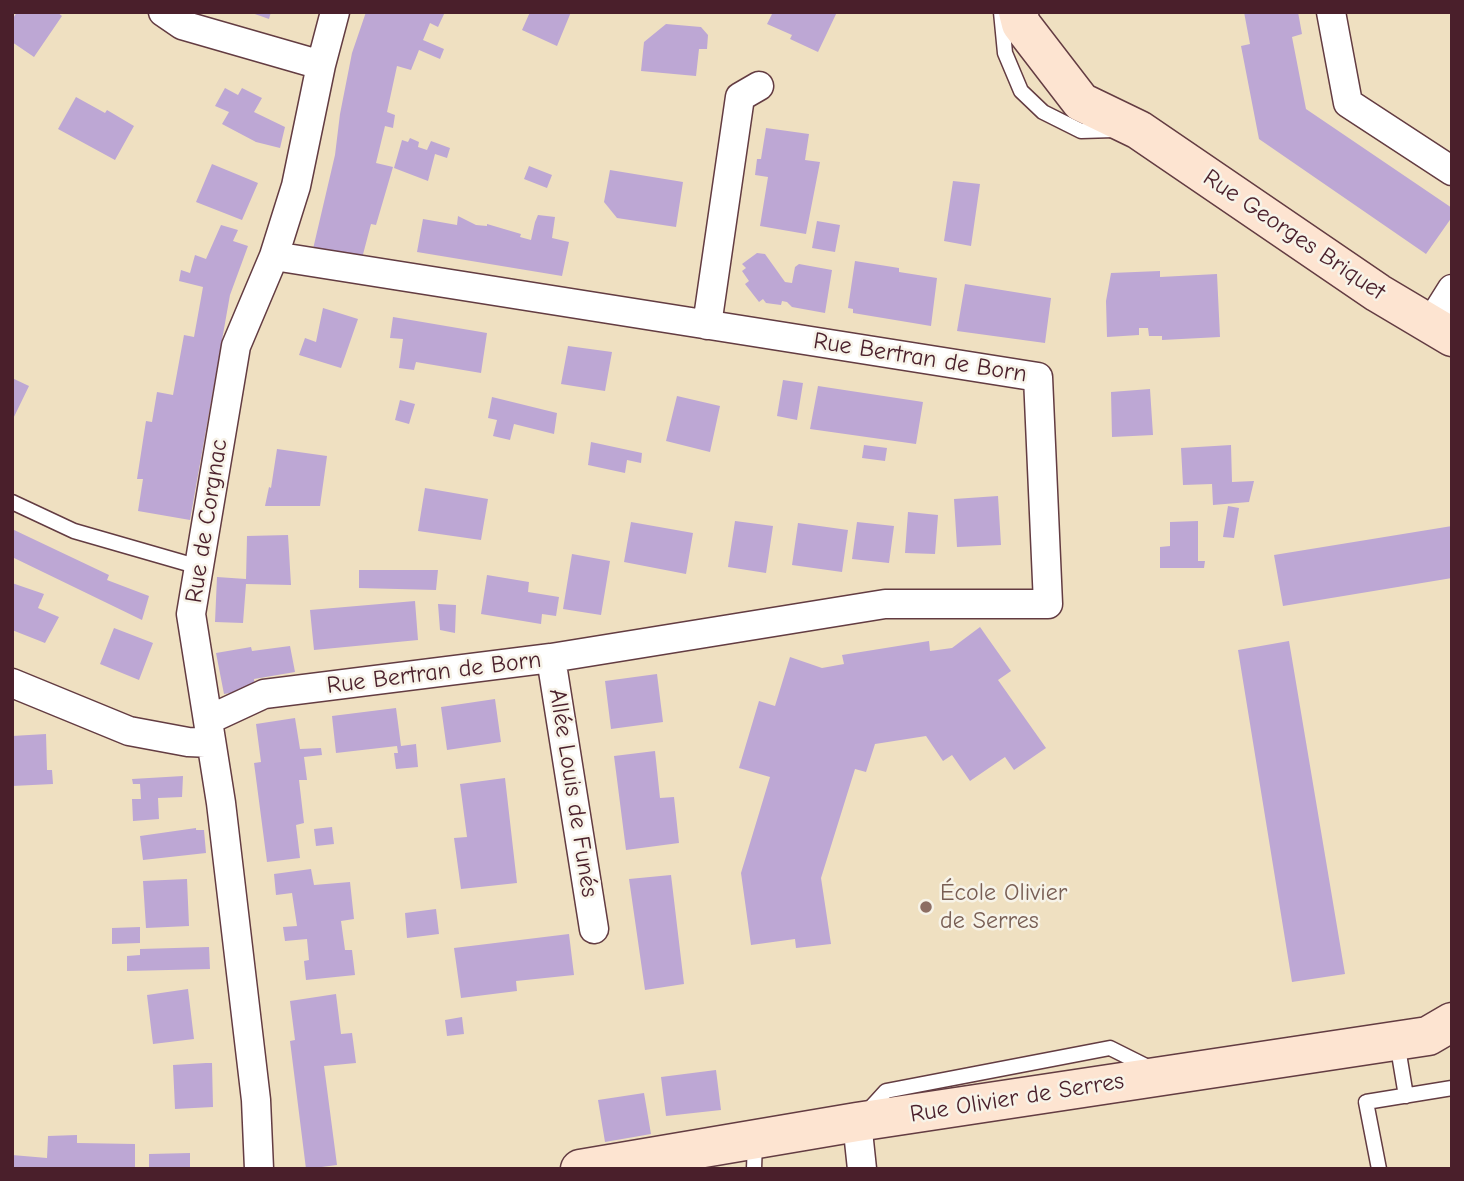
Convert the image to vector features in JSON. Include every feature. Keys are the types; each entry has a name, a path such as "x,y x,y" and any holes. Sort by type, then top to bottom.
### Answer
{"street":[{"path":"163,12 182,25 321,65"},
{"name":"Rue de Corgnac","path":"259,1169 256,1100 221,803 191,614 236,346 274,256 296,186 335,12"},
{"name":"Rue Georges Briquet","path":"1018,12 1021,24 1081,102 1139,130 1378,293 1441,330"},
{"name":"Rue Georges Briquet","path":"1047,12 1053,29 1083,68 1139,130"},
{"path":"1331,12 1348,103 1452,171"},
{"path":"707,325 740,97 759,86"},
{"name":"Rue Bertran de Born","path":"209,732 264,694 551,657 885,604 1048,604 1038,377 274,256"},
{"path":"1441,330 1452,289"},
{"name":"Allée Louis de Funés","path":"551,657 594,929"},
{"path":"12,683 129,731 188,742 209,732"},
{"name":"Rue Olivier de Serres","path":"580,1169 755,1154 857,1122 1428,1036 1452,1022"},
{"path":"857,1122 862,1169"}],"lane":[{"path":"1001,12 1005,53 1021,91 1042,112 1081,131 1139,130"},
{"path":"12,502 74,531 199,567"},
{"path":"1396,1041 1406,1096"},
{"path":"1378,1169 1366,1102 1452,1088"}],"building":[{"path":"17,12 57,12 62,16 34,57 12,42 12,20"},
{"path":"249,12 271,12 269,19"},
{"path":"366,12 445,12 438,27 430,23 423,40 444,49 440,59 419,50 411,70 397,66 387,112 395,115 393,128 385,126 376,163 393,167 376,225 371,224 361,262 313,249 335,155 352,53"},
{"path":"530,12 571,12 557,46 522,30"},
{"path":"773,12 837,12 818,52 790,39 792,35 767,24"},
{"path":"1244,12 1298,12 1302,34 1292,37 1306,109 1452,208 1452,217 1426,254 1259,139 1241,46 1250,44"},
{"path":"666,24 701,27 708,35 707,49 699,49 696,76 641,71 644,42"},
{"path":"225,88 238,95 242,88 262,98 254,112 285,127 280,148 256,142 222,124 229,112 215,106"},
{"path":"76,97 105,113 107,110 134,126 115,160 58,129"},
{"path":"766,128 809,134 805,160 820,162 806,234 760,226 768,177 755,175 757,159 761,159"},
{"path":"410,138 419,142 418,147 427,150 431,141 450,148 447,158 435,154 428,181 394,168 402,140 408,142"},
{"path":"212,164 258,183 242,220 196,202"},
{"path":"529,166 552,175 547,188 524,179"},
{"path":"610,170 683,182 676,227 617,218 604,202"},
{"path":"953,181 980,184 971,246 944,241"},
{"path":"538,215 555,217 552,238 569,242 562,276 417,252 423,219 457,225 458,216 476,225 487,224 521,234 520,237 531,240"},
{"path":"817,221 840,225 835,252 812,248"},
{"path":"221,225 238,230 233,241 248,246 230,295 190,520 138,511 143,479 137,479 146,421 152,422 157,392 173,395 184,335 194,337 203,287 179,281 181,270 190,273 195,255 206,259"},
{"path":"757,253 765,254 785,282 792,283 795,267 799,264 832,270 825,313 792,307 782,301 781,305 766,303 763,299 759,302 745,284 749,281 742,271 746,268 742,264"},
{"path":"855,261 937,278 931,326 853,313 853,309 848,308"},
{"path":"1160,271 1160,277 1217,274 1220,337 1162,340 1162,336 1149,336 1148,328 1139,328 1139,335 1107,337 1106,301 1111,273"},
{"path":"965,284 1051,298 1045,343 957,331"},
{"path":"323,308 358,319 341,368 299,355 305,338 316,342"},
{"path":"393,317 487,333 481,373 416,362 414,370 399,368 403,339 390,338"},
{"path":"568,346 612,352 605,391 561,384"},
{"path":"12,378 29,386 12,421"},
{"path":"783,380 803,383 797,420 777,416"},
{"path":"818,386 923,402 916,444 810,429"},
{"path":"1150,389 1153,435 1112,437 1111,392"},
{"path":"677,396 720,406 710,452 666,441"},
{"path":"492,397 557,413 554,434 514,424 510,440 493,436 497,420 488,418"},
{"path":"400,400 415,404 409,424 395,420"},
{"path":"591,442 642,453 641,463 627,460 625,473 588,465"},
{"path":"864,445 887,448 885,461 862,458"},
{"path":"1231,445 1232,482 1254,481 1249,502 1213,505 1212,484 1183,485 1181,448"},
{"path":"277,449 327,456 320,506 265,506 269,487 271,488"},
{"path":"425,488 488,499 481,540 418,531"},
{"path":"998,496 1001,545 957,547 954,499"},
{"path":"1228,506 1239,508 1234,538 1223,537"},
{"path":"908,512 938,515 935,554 905,553"},
{"path":"735,521 773,526 766,573 728,567"},
{"path":"1198,521 1198,561 1205,561 1204,568 1160,568 1160,547 1170,546 1170,522"},
{"path":"631,522 693,533 686,574 624,562"},
{"path":"857,522 894,526 889,563 852,559"},
{"path":"798,523 848,530 842,572 792,565"},
{"path":"1452,526 1452,578 1283,606 1274,555"},
{"path":"12,529 109,575 107,580 149,596 142,620 12,557"},
{"path":"288,535 291,585 246,584 243,623 215,622 217,577 246,579 247,536"},
{"path":"572,554 610,561 601,615 563,609"},
{"path":"359,570 438,570 436,590 359,588"},
{"path":"487,575 529,582 528,592 559,597 556,616 542,614 541,624 481,614"},
{"path":"12,583 44,594 38,608 59,617 45,643 12,630"},
{"path":"415,601 418,640 314,650 310,610"},
{"path":"438,604 456,605 455,633 440,630"},
{"path":"980,627 1011,671 998,680 1046,748 1014,770 1005,757 970,781 952,755 943,761 926,736 875,744 866,772 855,769 821,878 831,944 796,948 795,939 751,945 741,873 770,777 739,768 759,701 775,706 790,657 822,668 844,664 842,655 929,641 930,651 952,648"},
{"path":"114,628 153,643 139,680 100,664"},
{"path":"1289,641 1345,974 1292,982 1238,650"},
{"path":"290,646 295,672 254,679 255,689 224,694 216,653 251,647 252,651"},
{"path":"657,674 663,722 611,729 605,681"},
{"path":"495,699 501,742 447,750 441,707"},
{"path":"396,708 401,746 416,744 418,767 396,769 394,753 398,753 397,746 336,753 332,716"},
{"path":"295,718 300,749 321,748 322,755 304,757 307,780 299,780 304,823 296,825 300,858 267,862 254,763 261,762 256,724"},
{"path":"46,734 47,770 52,770 53,784 12,786 12,736"},
{"path":"655,751 660,798 674,797 679,843 626,850 614,756"},
{"path":"183,776 182,797 158,798 159,819 133,821 132,799 141,799 140,784 133,784 132,779"},
{"path":"505,778 517,883 461,889 454,838 467,837 460,784"},
{"path":"332,827 334,844 316,846 314,829"},
{"path":"196,828 204,830 206,853 143,860 140,836"},
{"path":"311,869 314,885 350,882 354,919 341,921 345,950 352,950 355,975 306,980 304,961 309,960 307,939 285,941 283,927 297,926 292,893 276,895 274,874"},
{"path":"671,875 684,984 645,990 629,879"},
{"path":"187,879 189,926 146,928 143,881"},
{"path":"436,909 439,934 407,938 405,913"},
{"path":"140,927 140,943 112,944 112,928"},
{"path":"569,934 574,975 516,981 517,991 461,998 454,948"},
{"path":"209,947 210,969 127,971 127,956 140,955 140,949"},
{"path":"188,989 194,1039 153,1044 147,995"},
{"path":"336,994 341,1034 352,1033 356,1063 324,1066 337,1165 306,1169 290,1041 295,1040 290,1001"},
{"path":"462,1017 464,1034 447,1036 445,1020"},
{"path":"212,1063 213,1107 175,1109 173,1065"},
{"path":"716,1070 721,1110 666,1116 661,1077"},
{"path":"644,1093 651,1134 605,1142 598,1100"},
{"path":"77,1135 77,1143 135,1144 135,1169 12,1169 12,1155 47,1158 48,1136"},
{"path":"190,1153 190,1169 149,1169 149,1154"}],"place":[{"name":"École Olivier de Serres","path":"926,907"}]}
